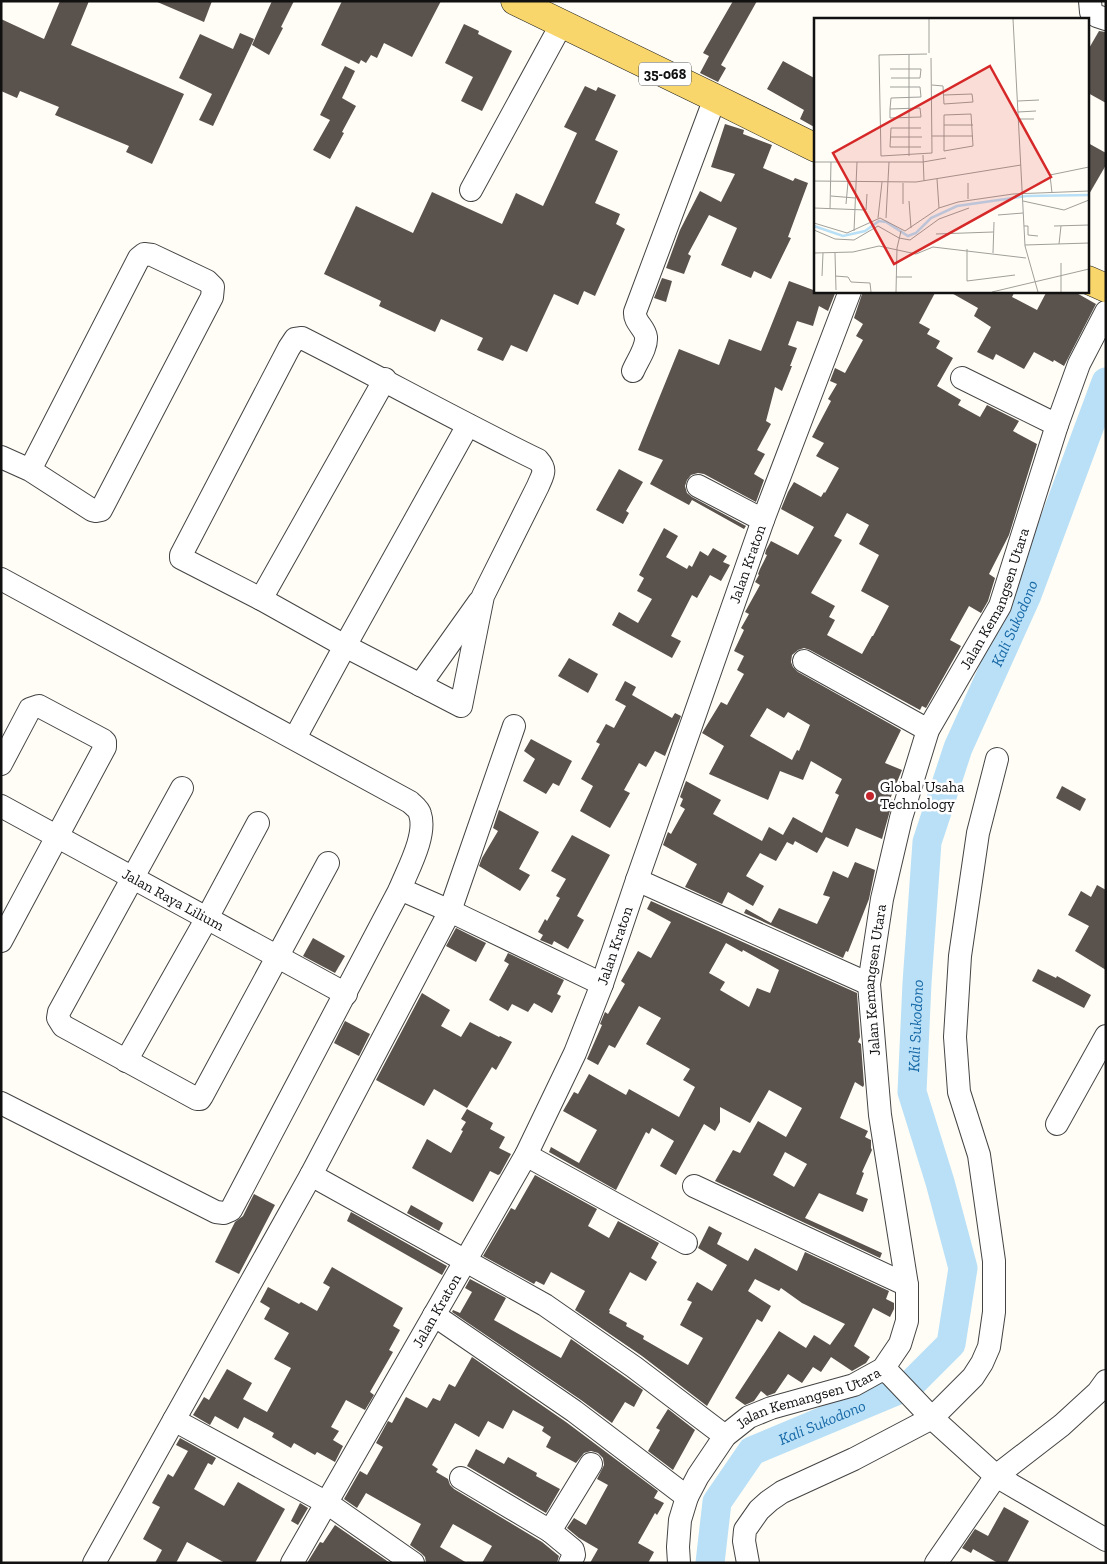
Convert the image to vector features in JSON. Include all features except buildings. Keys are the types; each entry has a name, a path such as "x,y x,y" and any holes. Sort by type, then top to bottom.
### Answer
{"main road":[{"name":"35-068","path":"526,4 561,25 814,147"},
{"path":"1090,281 1106,288"}],"street":[{"path":"1090,1 1091,12 1106,19"},
{"path":"471,190 561,25"},
{"path":"633,371 645,345 646,336 635,316 635,312 715,98"},
{"path":"1,457 30,470 92,510 101,510 212,297 213,287 207,281 152,255 144,254 139,258 30,470"},
{"name":"Jalan Kraton","path":"292,1563 526,1154 574,1052 602,984 763,520 850,292"},
{"name":"Jalan Kemangsen Utara","path":"679,1563 680,1520 687,1497 698,1476 725,1436 749,1418 771,1408 854,1385 887,1372 908,1322 907,1285 880,1115 869,984 882,899 901,818 928,730 1000,606 1057,425 1079,364 1106,312"},
{"path":"420,685 483,596 538,486 544,466 538,460 385,380 302,338 295,339 180,555 183,560 261,599 458,706 462,706 483,596"},
{"path":"962,378 1057,425"},
{"path":"261,599 385,380"},
{"path":"295,738 468,425"},
{"path":"698,486 763,520"},
{"path":"1,579 410,802 420,812 422,829 418,846 400,889 233,1208 224,1213 216,1212 1,1103"},
{"path":"804,661 928,730"},
{"path":"1,764 30,709 40,706 103,740 106,747 1,942"},
{"path":"94,1563 311,1174 450,911 514,726"},
{"path":"748,1563 744,1541 745,1530 759,1510 769,1501 782,1492 854,1460 928,1414 973,1377 989,1347 994,1312 994,1261 981,1164 959,1092 955,1037 960,956 975,852 978,833 997,760"},
{"path":"182,788 59,1012 58,1018 63,1026 197,1099 200,1099 328,863"},
{"name":"Jalan Raya Lilium","path":"1,806 346,994"},
{"path":"126,1061 258,823"},
{"path":"637,880 869,984"},
{"path":"400,889 602,984"},
{"path":"1057,1124 1106,1036"},
{"path":"526,1154 686,1244"},
{"path":"311,1174 546,1305 634,1367 725,1436"},
{"path":"694,1186 907,1285"},
{"path":"434,1315 574,1411 687,1497"},
{"path":"887,1372 928,1414 996,1476 1106,1540"},
{"path":"936,1563 996,1476 1062,1425 1098,1392 1106,1381"},
{"path":"174,1420 327,1503 413,1563"},
{"path":"550,1531 592,1464"},
{"path":"462,1478 550,1531 573,1550 574,1555 570,1563"}],"waterway":[{"name":"Kali Sukodono","path":"710,1563 717,1502 752,1451 910,1385 951,1344 963,1268 940,1182 912,1092 917,983 927,842 958,748 1027,595 1106,382"}],"place":[{"name":"Global Usaha Technology","path":"870,796"}]}
